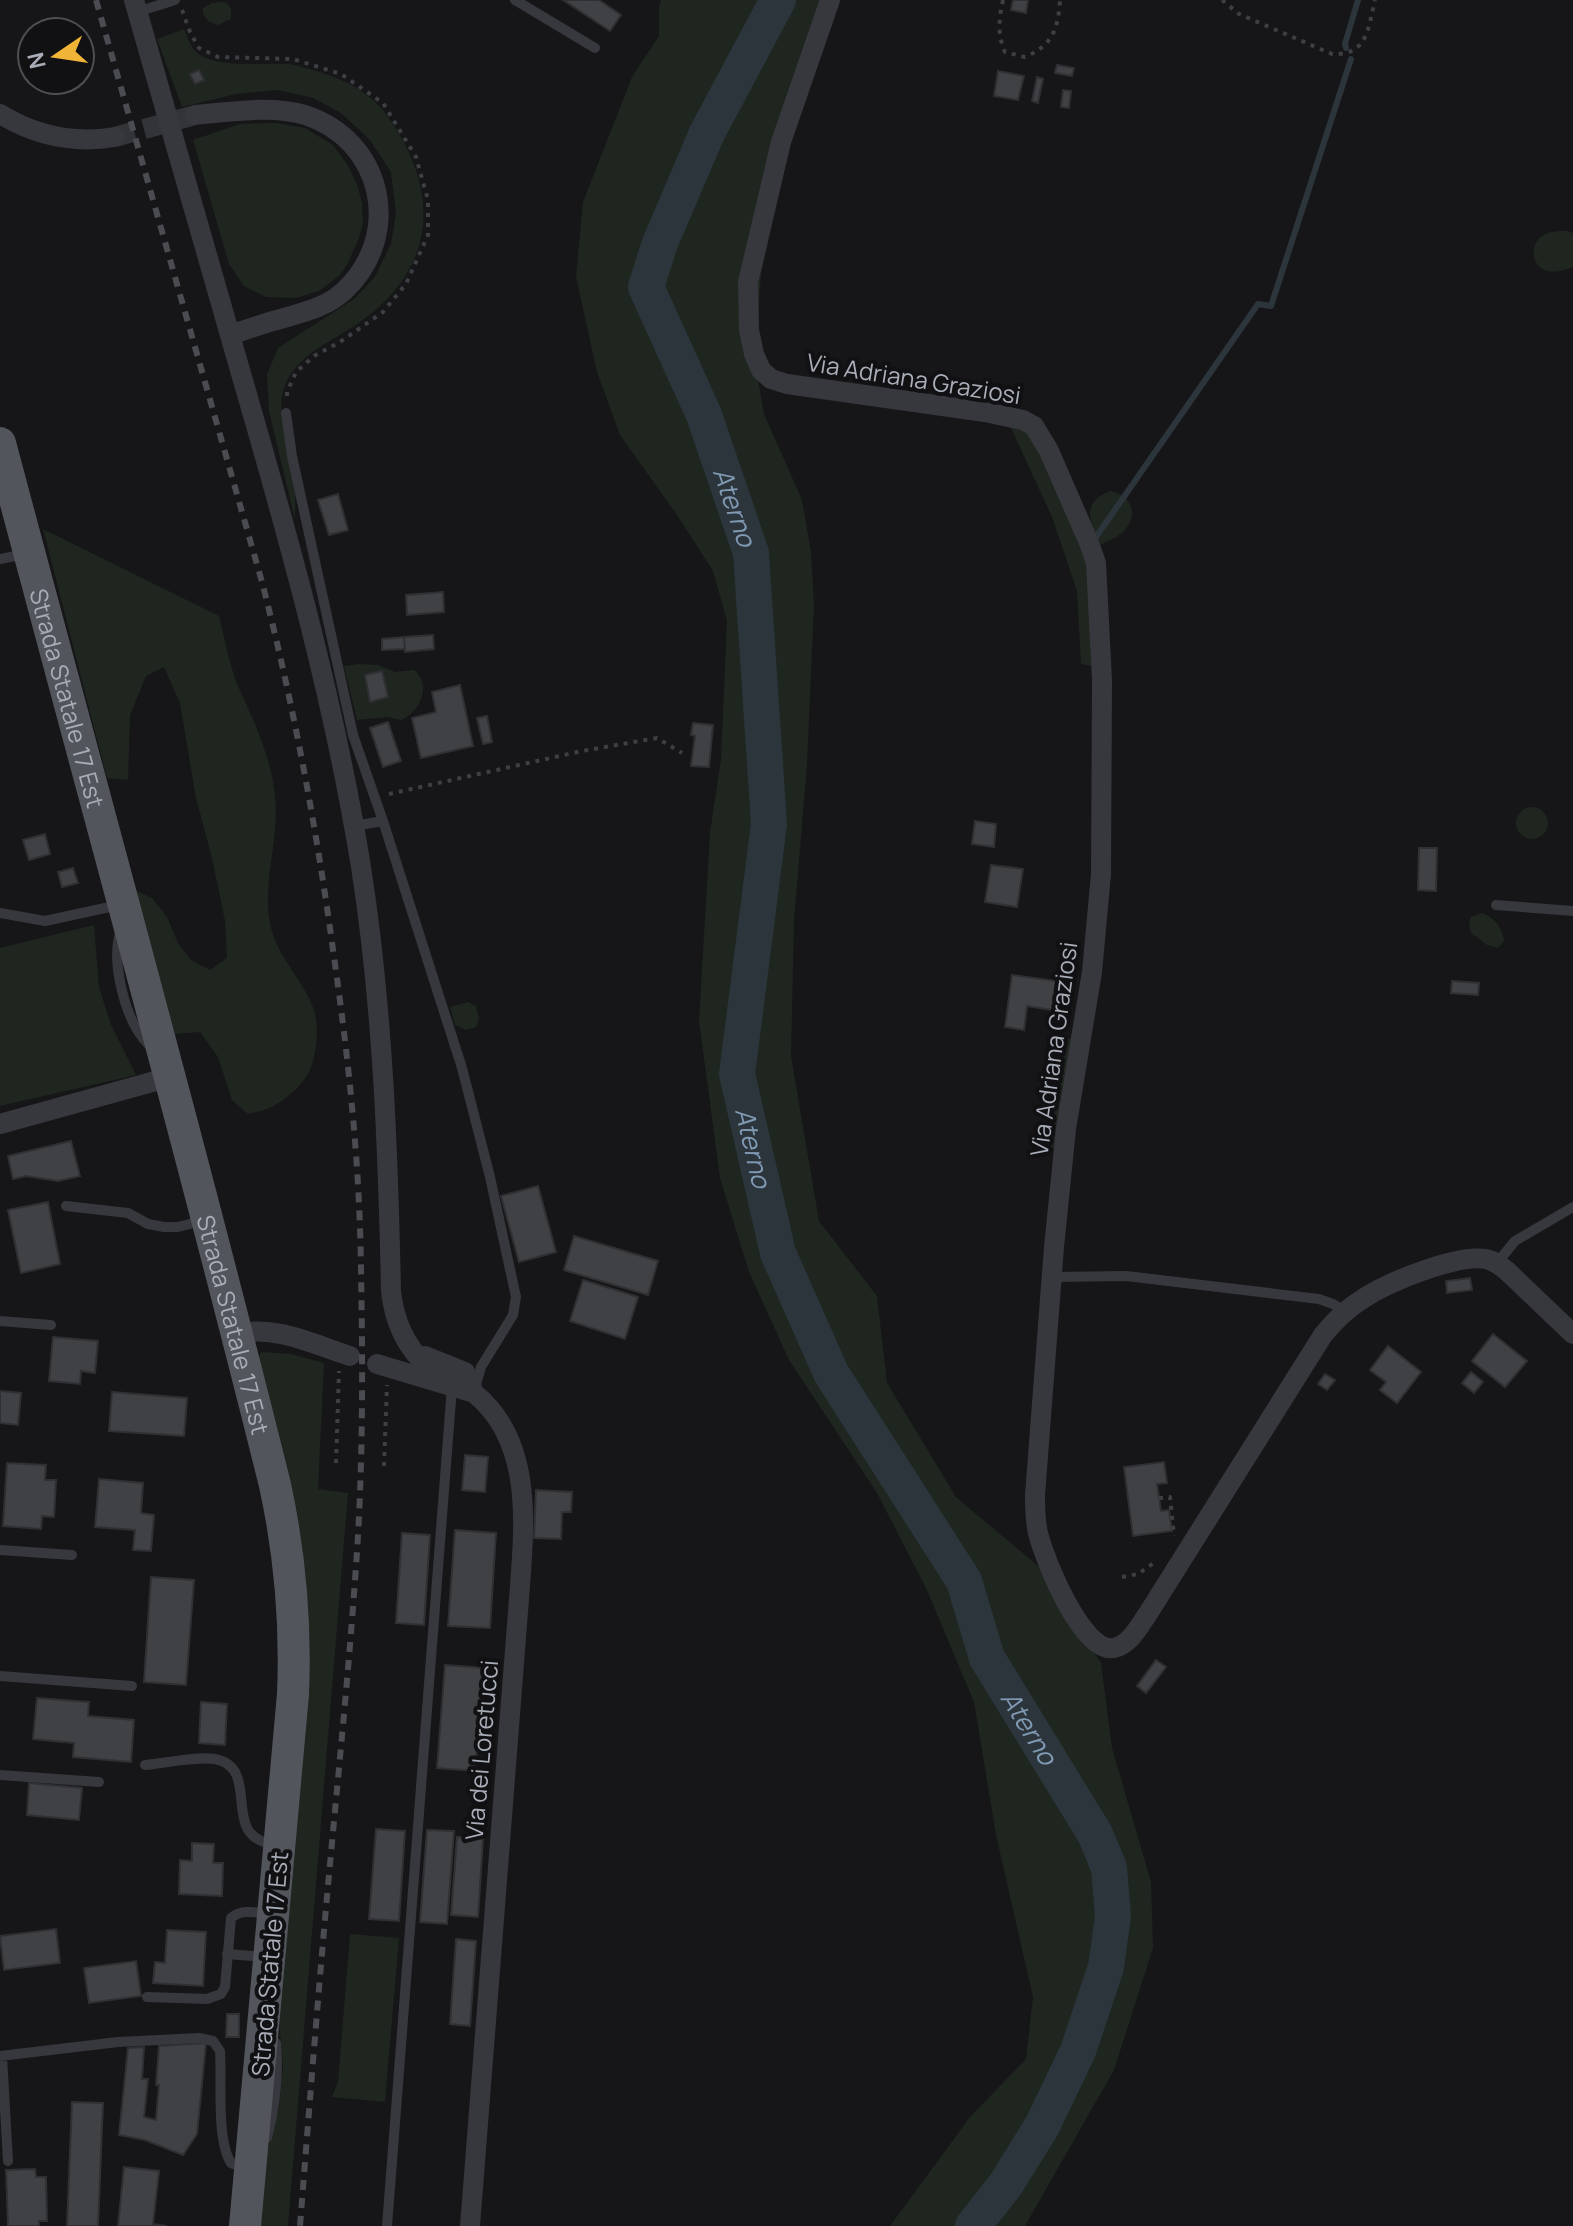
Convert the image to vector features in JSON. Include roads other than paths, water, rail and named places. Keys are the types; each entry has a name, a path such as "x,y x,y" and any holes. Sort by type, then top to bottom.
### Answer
{"main road":[{"name":"Strada Statale 17 Est","path":"0,443 14,556 124,910 168,1069 275,1485 285,1538 291,1585 294,1674 270,1957 269,2015 245,2226"}],"street":[{"name":"Via Adriana Graziosi","path":"830,0 781,142 748,282 749,330 761,370 771,379 787,384 985,412 1023,420 1034,426 1049,451 1096,563 1102,680 1101,874 1092,972 1066,1129 1035,1495 1037,1529 1044,1552 1063,1595 1090,1636 1108,1648 1124,1644 1141,1623 1318,1343 1346,1311 1376,1291 1435,1267 1470,1259 1497,1263"},
{"path":"136,6 306,602 354,826 369,920 379,1017 395,1316 406,1341 424,1364 452,1387"},
{"path":"195,115 282,111 301,113 319,120 345,137 361,154 372,175 379,201 379,224 373,248 363,269 344,291 304,312 230,335"},
{"path":"0,114 21,126 55,137 82,140 115,137"},
{"path":"0,1124 168,1069"},
{"path":"1497,1263 1573,1334"},
{"path":"237,1334 253,1330 272,1332 345,1354"},
{"name":"Via dei Loretucci","path":"406,1341 424,1355 465,1372 474,1393 499,1418 513,1445 521,1484 523,1535 518,1615 470,2226"},
{"path":"382,1366 474,1393"}],"lane":[{"path":"136,6 177,0"},
{"path":"515,0 595,48"},
{"path":"286,413 292,456 353,735 462,1068 516,1297 513,1315 481,1367 474,1393"},
{"path":"354,826 383,821"},
{"path":"1496,905 1573,911"},
{"path":"0,913 45,921 124,910"},
{"path":"66,1206 128,1213 148,1224 164,1227 207,1220"},
{"path":"1497,1263 1515,1241 1573,1207"},
{"path":"1052,1277 1126,1276 1319,1299 1346,1311"},
{"path":"0,1321 51,1325"},
{"path":"387,2226 452,1387"},
{"path":"0,1550 72,1555"},
{"path":"0,1676 132,1686"},
{"path":"145,1765 205,1759 226,1763 238,1778 247,1830 259,1841 280,1844"},
{"path":"0,1775 99,1782"},
{"path":"147,1997 207,1999 218,1996 225,1987 229,1923 233,1916 244,1912 274,1915"},
{"path":"227,1954 270,1957"},
{"path":"8,2161 1,2056 131,2041 199,2038 211,2040 220,2051 220,2092 227,2156 234,2165 250,2170 261,2158 273,2117 278,2064 275,2037"}],"waterway":[{"name":"Aterno","path":"778,0 707,133 660,243 646,287 704,415 751,553 769,824 737,1074 778,1253 831,1373 964,1581 987,1658 1095,1834 1109,1868 1113,1916 1106,1967 1078,2051 1042,2126 1006,2184 973,2226"},
{"path":"1346,48 1358,0"},
{"path":"1096,537 1258,304 1271,306 1351,59"}],"tunnel":[{"path":"115,137 195,115"}],"railway":[{"path":"96,0 262,582 284,675 320,863 353,1114 361,1272 360,1503 300,2226"}]}
